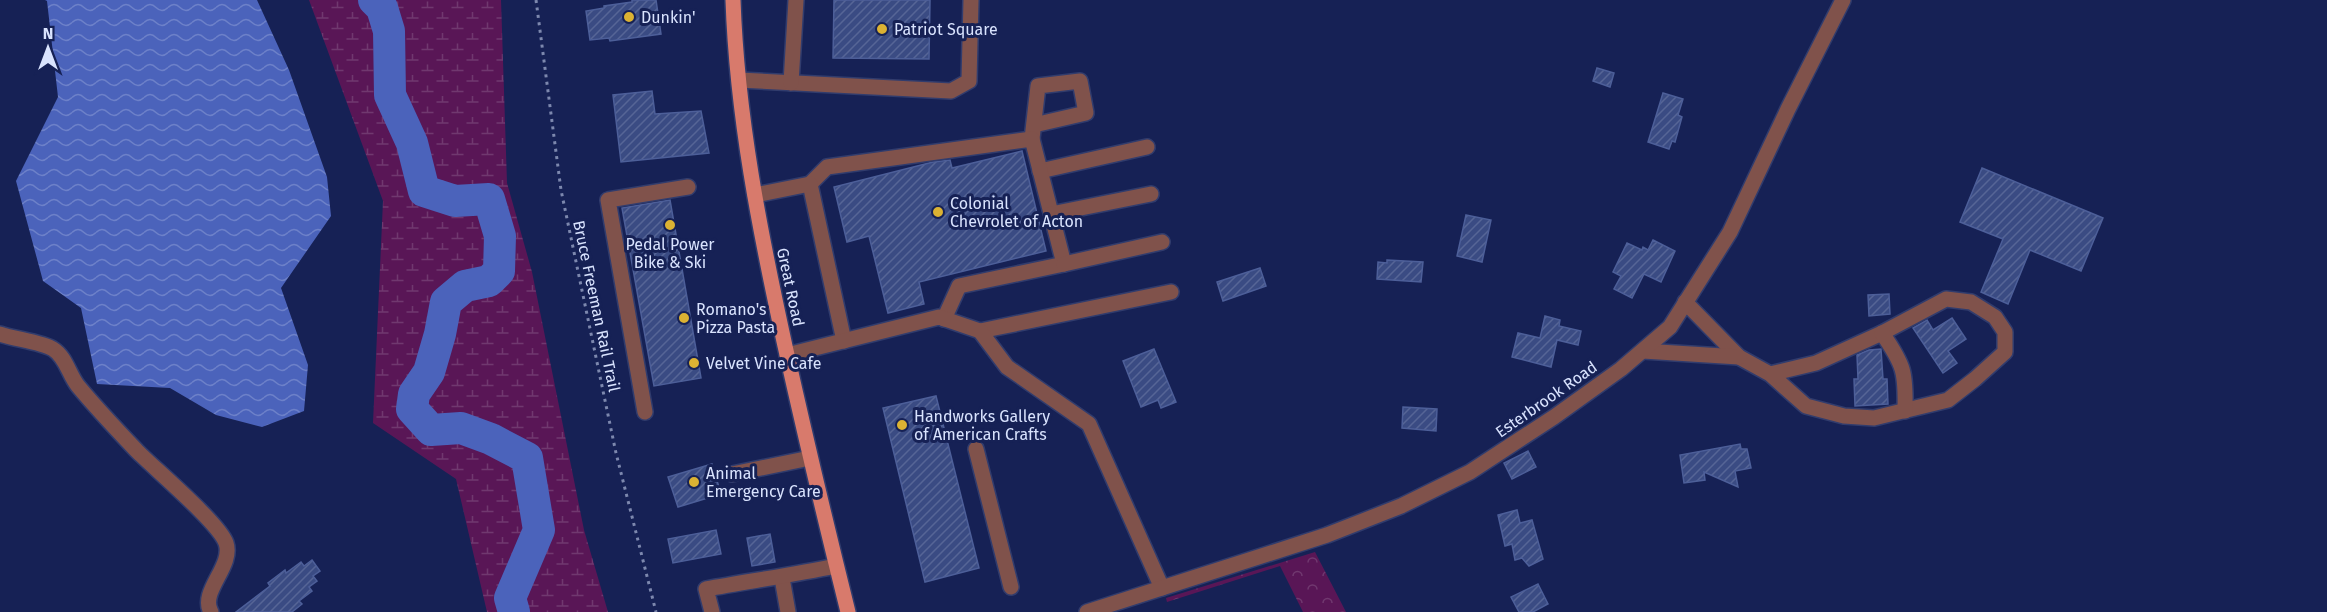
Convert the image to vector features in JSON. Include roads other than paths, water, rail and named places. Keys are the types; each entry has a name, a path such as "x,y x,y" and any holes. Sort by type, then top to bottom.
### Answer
{"main road":[{"name":"Great Road","path":"733,0 746,146 770,285 848,612"}],"street":[{"path":"791,83 796,0"},
{"path":"739,80 951,91 969,81 971,0"},
{"name":"Esterbrook Road","path":"1087,612 1327,535 1401,506 1470,472 1554,417 1621,369 1670,327 1730,232 1843,0"},
{"path":"755,195 810,184 827,167 1033,132 1040,171 1064,264"},
{"path":"1040,171 1147,147"},
{"path":"810,184 844,341"},
{"path":"645,412 608,200 688,187"},
{"path":"1051,214 1151,194"},
{"path":"944,319 959,286 1162,242"},
{"path":"787,355 939,317 980,331 1171,292"},
{"path":"1685,302 1739,357 1770,374 1806,406 1834,414 1874,418 1948,400 2005,352 2005,332 1995,317 1971,302 1946,299 1882,333 1816,363 1770,374"},
{"path":"980,331 1007,366 1089,424 1162,588"},
{"path":"1882,333 1901,360 1906,385 1905,411"},
{"path":"0,334 51,348 62,357 76,384 94,406 148,463 199,511 226,542 228,553 208,599 211,612"},
{"path":"1643,351 1739,357"},
{"path":"976,449 1011,587"},
{"path":"732,474 810,458"},
{"path":"712,612 706,589 764,578 782,578 836,566"},
{"path":"782,578 788,612"}],"water":[{"path":"45,0 257,0 289,70 327,177 331,216 281,288 308,365 304,411 262,427 216,415 170,388 97,384 81,308 43,281 16,181 58,97 47,1"}],"waterway":[{"path":"374,0 382,8 389,31 390,95 412,143 424,191 455,201 489,199 500,236 499,271 489,281 465,286 446,302 429,372 414,394 412,409 431,430 461,428 491,439 527,458 539,530 510,598 514,612"}],"place":[{"name":"Dunkin'","path":"629,17"},
{"name":"Patriot Square","path":"882,29"},
{"name":"Colonial Chevrolet of Acton","path":"938,212"},
{"name":"Pedal Power Bike & Ski","path":"670,225"},
{"name":"Romano's Pizza Pasta","path":"684,318"},
{"name":"Velvet Vine Cafe","path":"694,363"},
{"name":"Handworks Gallery of American Crafts","path":"902,425"},
{"name":"Animal Emergency Care","path":"694,482"}]}
